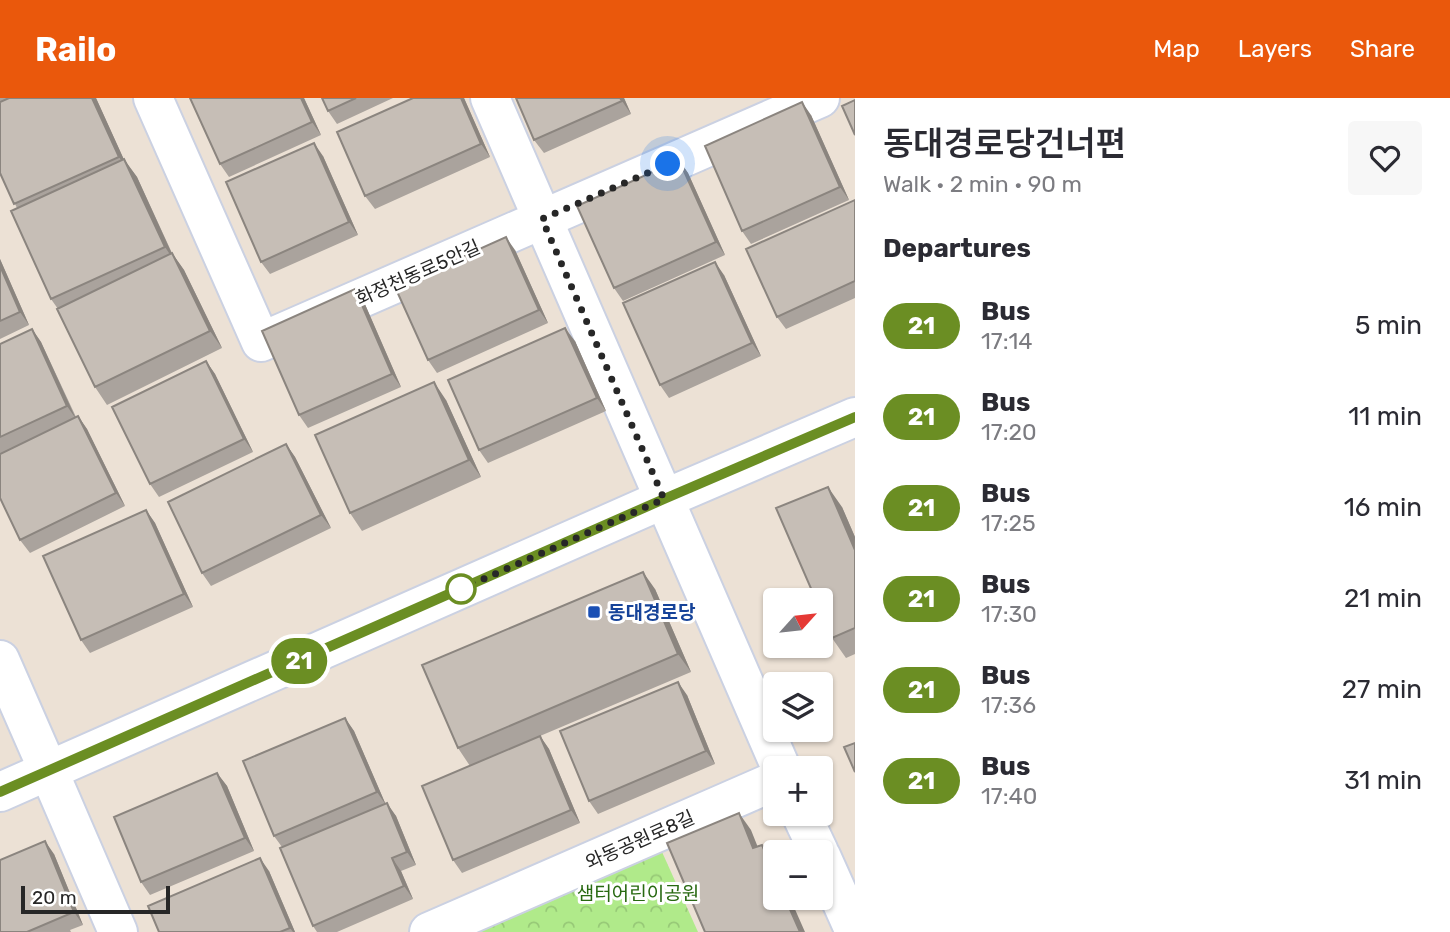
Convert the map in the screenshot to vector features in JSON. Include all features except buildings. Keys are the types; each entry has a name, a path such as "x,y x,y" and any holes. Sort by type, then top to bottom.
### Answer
{"street":[{"name":"화정천동로5안길","path":"153,98 261,342 820,98"},
{"path":"489,98 776,756"},
{"path":"0,792 855,417"},
{"path":"0,660 118,932"},
{"name":"와동공원로8길","path":"429,932 763,786"},
{"path":"833,883 855,932"}],"green space":[{"name":"샘터어린이공원","path":"658,843 698,932 453,932"}],"bus line":[{"name":"21","path":"0,792 855,417"}],"place":[{"name":"동대경로당","path":"594,612"}],"route":[{"path":"461,589 664,499 542,219 668,164"}]}
